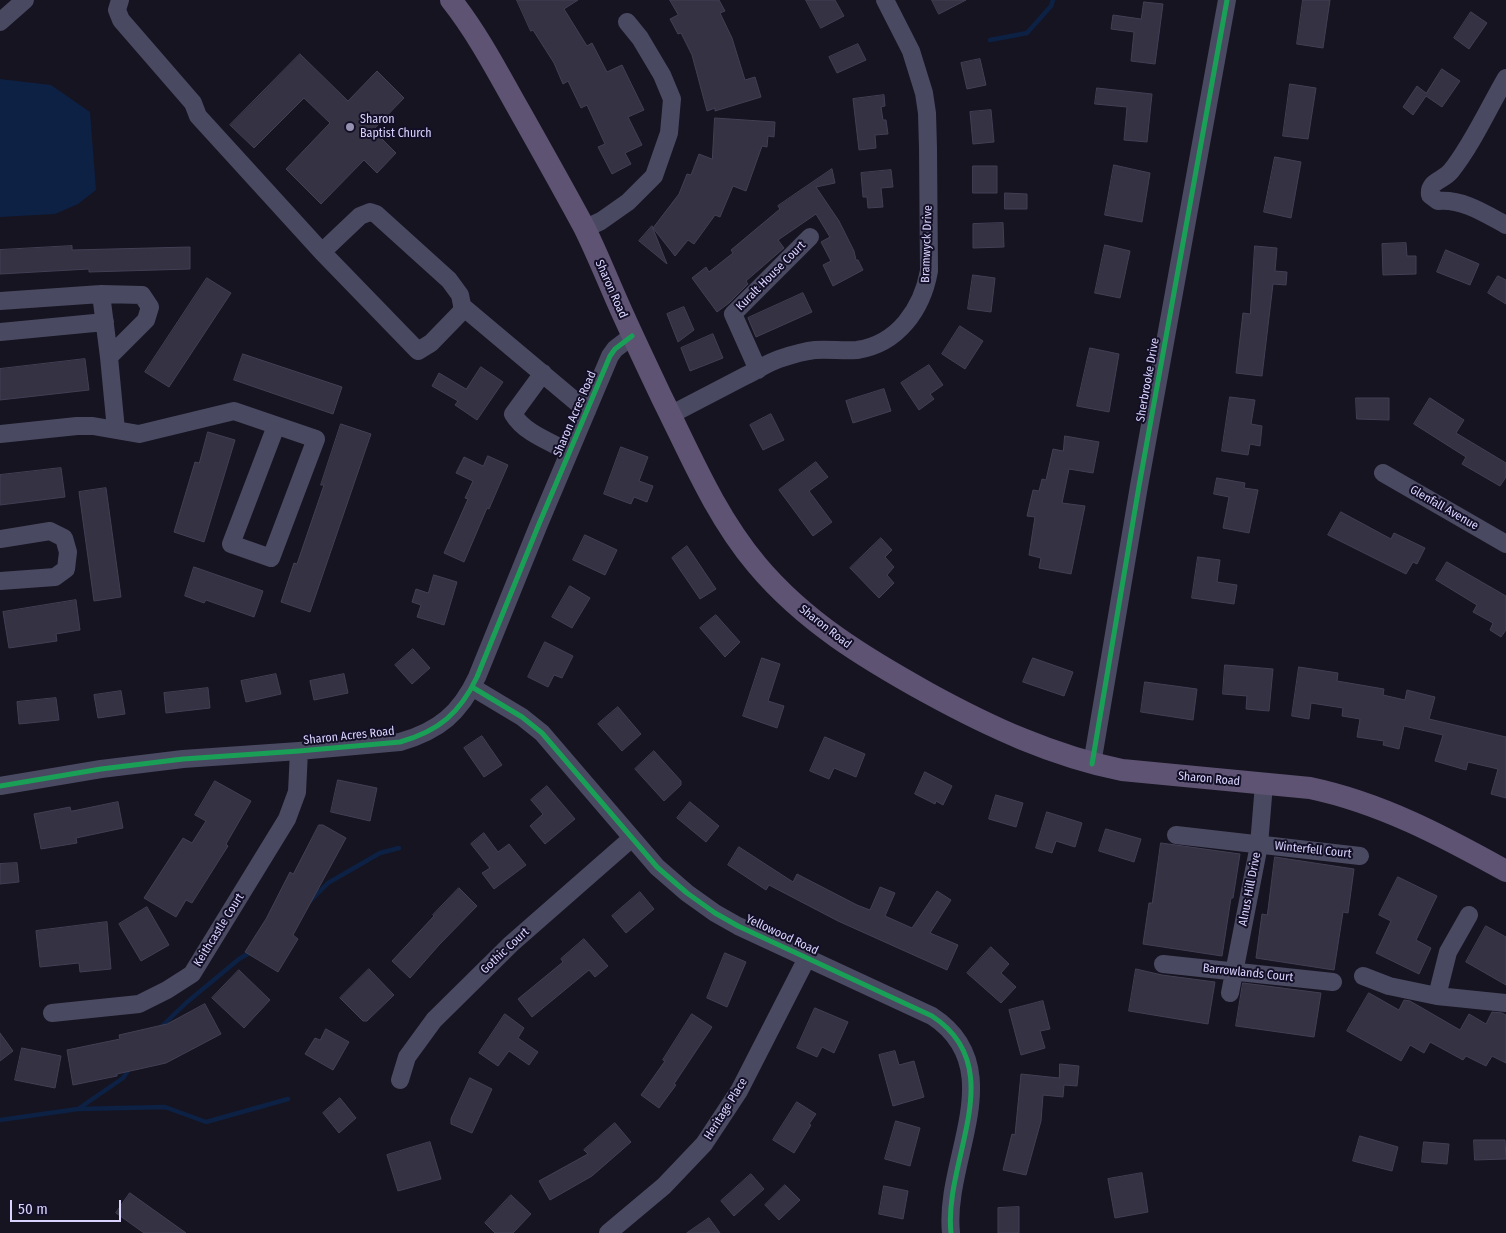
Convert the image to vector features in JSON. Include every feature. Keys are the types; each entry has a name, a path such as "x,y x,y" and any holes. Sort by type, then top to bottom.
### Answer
{"main road":[{"name":"Sharon Road","path":"451,0 492,62 584,229 700,479 729,528 759,568 806,614 835,637 877,665 946,703 1018,738 1054,752 1092,764 1132,771 1310,788 1334,793 1382,808 1451,841 1506,872"}],"street":[{"path":"0,22 25,0"},
{"path":"120,0 117,10 121,20 193,104 198,116 322,252 418,351 431,343 463,310 460,295 449,280 376,214 370,212 360,216 322,252"},
{"name":"Bramwyck Drive","path":"670,414 776,360 800,352 816,350 856,350 882,341 912,317 921,300 926,288 929,271 927,113 919,73 911,51 886,0"},
{"name":"Sherbrooke Drive","path":"1092,764 1139,486 1228,0"},
{"path":"584,229 601,221 628,202 654,176 669,133 672,98 640,38 627,22"},
{"path":"1506,78 1452,171 1432,184 1429,189 1430,196 1438,201 1451,200 1462,203 1506,225"},
{"name":"Kuralt House Court","path":"758,370 733,314 810,236"},
{"path":"101,294 116,430"},
{"path":"0,301 101,294 142,295 150,306 146,320 109,357"},
{"path":"462,306 587,411"},
{"path":"0,332 105,322"},
{"name":"Sharon Acres Road","path":"0,786 101,769 183,759 400,742 416,737 437,726 456,711 472,687 610,356 615,349 632,336"},
{"path":"543,374 514,414 518,422 532,432 569,452"},
{"path":"0,434 77,426 93,426 139,434 234,411 316,439 271,558 230,544 276,426"},
{"name":"Glenfall Avenue","path":"1382,473 1505,540"},
{"path":"0,539 50,531 64,538 68,552 66,569 55,578 0,581"},
{"name":"Yellowood Road","path":"472,687 522,717 542,733 657,866 687,893 738,926 932,1016 951,1032 962,1047 972,1077 972,1098 952,1200 951,1233"},
{"name":"Keithcastle Court","path":"52,1013 138,1004 167,990 192,974 287,819 297,792 299,751"},
{"name":"Alnus Hill Drive","path":"1230,993 1259,845 1264,784"},
{"name":"Winterfell Court","path":"1176,835 1360,856"},
{"name":"Gothic Court","path":"400,1080 407,1057 434,1020 510,944 632,838"},
{"path":"1437,996 1448,952 1469,914"},
{"name":"Heritage Place","path":"608,1233 664,1186 692,1159 713,1131 739,1091 807,958"},
{"name":"Barrowlands Court","path":"1163,964 1333,982"},
{"path":"1364,976 1389,986 1437,996 1506,1003"}],"water":[{"path":"0,79 51,85 90,112 96,190 78,204 55,214 0,217"}],"building":[{"path":"517,0 578,0 564,9 587,46 592,43 607,72 622,65 644,110 628,117 642,145 625,153 631,164 612,174 598,147 605,144 587,105 581,108 568,81 563,84 554,63 533,30 531,31"},
{"path":"670,0 719,0 725,11 720,13 732,38 745,80 755,77 761,97 715,111 715,108 707,111 692,55 681,33 678,34 670,19 678,15"},
{"path":"806,0 835,0 844,16 821,28"},
{"path":"932,0 966,0 939,14"},
{"path":"1303,0 1330,0 1323,48 1297,44"},
{"path":"1144,2 1163,4 1155,64 1131,61 1134,32 1111,29 1113,15 1141,19"},
{"path":"1471,12 1487,23 1469,49 1454,38"},
{"path":"858,44 866,60 837,73 829,57"},
{"name":"Sharon Baptist Church","path":"300,54 348,101 377,71 404,98 373,130 396,153 377,173 364,160 321,204 286,169 330,123 304,98 254,148 230,125"},
{"path":"980,59 986,85 967,89 961,63"},
{"path":"1442,69 1460,81 1442,107 1426,96 1413,115 1403,107 1417,86 1426,93"},
{"path":"1290,84 1316,88 1308,139 1283,136"},
{"path":"1097,88 1152,94 1147,142 1124,140 1127,107 1095,104"},
{"path":"884,95 885,106 881,107 883,120 886,120 888,134 875,135 876,148 859,150 853,99"},
{"path":"991,110 994,142 973,144 970,112"},
{"path":"715,118 775,122 774,137 768,136 767,147 762,146 746,191 733,186 720,217 715,215 694,244 688,240 675,256 653,228 679,194 687,174 691,175 699,154 712,159"},
{"path":"1275,157 1301,162 1291,218 1264,212"},
{"path":"1114,165 1150,173 1142,222 1105,215"},
{"path":"973,166 997,166 997,193 973,193"},
{"path":"832,169 835,183 816,187 839,221 854,251 856,260 858,260 863,270 833,286 823,265 831,261 821,242 830,237 816,214 778,240 784,248 746,281 748,284 717,312 692,278 706,267 709,272 733,253 731,250 780,209 778,206"},
{"path":"891,170 893,187 881,188 883,207 868,208 867,197 863,197 861,173"},
{"path":"1005,193 1027,194 1027,209 1005,209"},
{"path":"1003,223 1004,247 973,248 973,224"},
{"path":"652,226 667,264 639,241"},
{"path":"1406,243 1407,256 1416,256 1416,274 1383,275 1382,244"},
{"path":"1105,245 1130,251 1120,298 1095,293"},
{"path":"72,246 72,250 190,247 190,269 89,272 89,269 0,274 0,250"},
{"path":"1255,246 1277,248 1275,271 1287,272 1286,285 1273,284 1262,376 1236,373 1243,313 1250,314"},
{"path":"1446,250 1479,264 1470,285 1437,272"},
{"path":"973,275 995,278 991,312 968,309"},
{"path":"1498,276 1506,280 1506,304 1488,293"},
{"path":"207,278 231,293 169,387 145,372"},
{"path":"803,293 812,312 756,337 748,318"},
{"path":"684,307 694,330 678,342 667,314"},
{"path":"960,326 983,341 965,369 942,354"},
{"path":"713,334 723,358 690,371 681,348"},
{"path":"1090,348 1119,354 1109,412 1077,406"},
{"path":"243,354 342,387 333,414 234,380"},
{"path":"85,359 89,390 0,400 0,369"},
{"path":"929,365 943,385 930,394 934,399 919,410 901,383"},
{"path":"481,367 503,382 477,420 455,405 458,401 432,386 439,373 466,389"},
{"path":"884,389 891,411 853,423 846,401"},
{"path":"1230,397 1255,400 1251,424 1262,426 1260,446 1250,444 1248,455 1222,451"},
{"path":"1356,398 1389,398 1389,420 1357,419"},
{"path":"1430,398 1464,420 1456,433 1506,463 1506,477 1500,486 1462,464 1466,457 1414,424"},
{"path":"771,414 784,440 763,450 750,425"},
{"path":"341,424 371,434 310,612 281,602 294,563 297,564 324,485 321,485"},
{"path":"208,432 235,440 204,542 174,532 195,462 199,463"},
{"path":"1065,436 1099,442 1093,473 1069,469 1062,503 1085,506 1071,574 1039,568 1041,558 1029,555 1035,517 1027,516 1033,490 1039,491 1042,479 1046,480 1053,449 1063,451"},
{"path":"621,447 648,457 639,481 653,486 647,502 634,497 631,504 604,494"},
{"path":"488,456 508,465 464,562 444,553 468,499 465,498 473,481 456,473 464,457 483,466"},
{"path":"816,462 828,477 809,491 832,522 813,536 779,490"},
{"path":"61,468 65,497 0,505 0,475"},
{"path":"1217,478 1245,483 1244,488 1258,490 1249,533 1223,528 1229,497 1214,494"},
{"path":"106,488 121,597 94,601 79,492"},
{"path":"1341,512 1391,539 1394,533 1425,548 1417,564 1413,562 1406,574 1328,535"},
{"path":"585,535 617,550 605,575 573,560"},
{"path":"881,538 892,550 885,557 894,567 887,575 894,583 879,598 850,568"},
{"path":"687,546 716,589 700,599 672,558"},
{"path":"1198,557 1220,560 1217,582 1237,585 1234,604 1192,598"},
{"path":"1447,562 1506,596 1506,630 1501,637 1490,630 1493,623 1473,612 1477,605 1436,580"},
{"path":"194,567 263,591 254,617 206,600 204,603 185,596"},
{"path":"434,575 457,582 444,625 417,617 421,605 412,602 416,589 428,593"},
{"path":"570,586 590,598 572,628 552,617"},
{"path":"76,600 80,630 56,634 57,641 9,648 3,612"},
{"path":"716,615 740,642 725,657 700,628"},
{"path":"545,642 573,656 562,678 554,675 548,687 528,677"},
{"path":"413,649 430,668 412,684 395,665"},
{"path":"762,658 780,664 768,701 784,706 777,728 743,716"},
{"path":"1033,658 1073,672 1064,696 1023,682"},
{"path":"1225,665 1273,669 1269,711 1246,709 1247,696 1223,694"},
{"path":"1299,667 1338,673 1337,681 1384,689 1383,695 1405,700 1407,690 1435,697 1429,719 1506,737 1506,798 1491,794 1498,769 1468,762 1466,770 1435,761 1443,735 1404,726 1399,749 1383,745 1384,741 1357,737 1360,719 1342,716 1343,708 1311,703 1309,719 1292,716"},
{"path":"276,674 281,694 246,702 241,681"},
{"path":"344,674 348,693 314,700 310,681"},
{"path":"1145,682 1197,689 1193,720 1141,712"},
{"path":"208,688 210,708 166,713 164,693"},
{"path":"121,691 125,714 98,718 94,695"},
{"path":"56,698 59,720 19,724 17,702"},
{"path":"618,707 641,734 622,751 598,724"},
{"path":"482,736 502,765 484,777 464,748"},
{"path":"825,737 865,754 856,777 834,768 829,779 810,771"},
{"path":"654,751 681,781 681,785 664,801 635,769"},
{"path":"925,772 952,786 943,805 936,801 935,804 915,794"},
{"path":"338,780 377,788 370,821 331,812"},
{"path":"215,781 251,801 226,844 228,846 192,903 186,900 176,917 144,898 183,838 192,843 206,821 195,815"},
{"path":"547,786 575,819 545,844 530,826 543,814 531,800"},
{"path":"996,795 1023,803 1016,827 989,819"},
{"path":"118,802 123,828 76,838 77,843 41,849 34,814 70,807 71,811"},
{"path":"690,802 719,826 706,842 677,818"},
{"path":"1047,812 1082,823 1075,847 1056,841 1052,853 1036,848"},
{"path":"319,825 323,825 346,838 293,935 298,939 278,972 245,952 266,919 290,872 293,874"},
{"path":"1106,829 1141,839 1134,862 1099,851"},
{"path":"484,833 498,852 509,844 526,865 494,889 482,873 490,868 471,844"},
{"path":"1161,843 1240,854 1222,956 1143,944 1149,903 1152,903"},
{"path":"739,847 793,882 797,874 870,910 880,887 895,893 885,916 912,928 937,891 951,900 930,933 958,945 947,970 838,921 769,885 766,890 728,865"},
{"path":"1275,857 1354,869 1348,913 1343,912 1334,970 1256,958 1262,914 1267,915"},
{"path":"17,863 19,882 0,884 0,864"},
{"path":"1398,877 1437,896 1416,940 1431,948 1419,974 1376,953 1391,921 1379,915"},
{"path":"459,888 477,906 410,978 392,961"},
{"path":"640,892 654,909 626,933 612,916"},
{"path":"147,907 169,945 141,961 119,924"},
{"path":"107,922 111,969 80,972 79,963 40,967 36,931"},
{"path":"1486,926 1506,937 1506,985 1466,962"},
{"path":"584,939 608,966 595,977 589,970 532,1017 518,999 563,962 561,959"},
{"path":"991,947 1009,964 1001,973 1016,987 1001,1003 967,973"},
{"path":"725,953 746,962 727,1007 707,998"},
{"path":"369,969 394,995 367,1021 363,1021 340,998"},
{"path":"1136,969 1162,975 1215,982 1208,1024 1129,1011"},
{"path":"239,970 270,1000 244,1028 212,998"},
{"path":"1243,983 1321,993 1314,1037 1236,1026"},
{"path":"1369,993 1399,1010 1404,1000 1410,1001 1460,1030 1469,1014 1486,1024 1492,1012 1506,1015 1506,1063 1492,1056 1486,1066 1466,1056 1463,1060 1430,1042 1424,1053 1410,1045 1401,1061 1347,1031"},
{"path":"1043,1001 1050,1029 1040,1031 1045,1048 1021,1055 1009,1010"},
{"path":"205,1004 221,1034 166,1063 73,1085 67,1050 120,1039 119,1035 167,1024"},
{"path":"815,1008 848,1022 834,1053 822,1047 817,1057 797,1048"},
{"path":"505,1014 524,1028 518,1038 538,1052 529,1065 509,1051 498,1066 479,1053"},
{"path":"692,1014 712,1027 674,1084 676,1085 659,1108 641,1095 665,1061 663,1060"},
{"path":"326,1029 349,1042 333,1070 305,1054 315,1038 320,1040"},
{"path":"0,1033 13,1051 0,1061"},
{"path":"22,1048 61,1056 55,1088 15,1080"},
{"path":"895,1051 899,1065 914,1061 924,1097 893,1106 879,1055"},
{"path":"1060,1064 1079,1066 1077,1086 1064,1085 1063,1097 1043,1095 1041,1121 1026,1175 1003,1170 1012,1134 1015,1135 1021,1074 1059,1078"},
{"path":"470,1078 492,1089 472,1133 451,1124 451,1119"},
{"path":"340,1098 356,1118 339,1133 323,1113"},
{"path":"797,1102 816,1114 794,1153 773,1140"},
{"path":"896,1121 920,1128 910,1166 885,1159"},
{"path":"615,1123 631,1142 592,1176 550,1200 539,1181 588,1154 584,1150"},
{"path":"1360,1136 1398,1147 1392,1171 1353,1161"},
{"path":"1474,1140 1505,1140 1506,1159 1475,1160"},
{"path":"430,1142 441,1179 398,1191 387,1155"},
{"path":"1424,1142 1449,1144 1447,1164 1422,1162"},
{"path":"1142,1173 1148,1212 1115,1218 1108,1179"},
{"path":"751,1174 764,1189 734,1216 721,1201"},
{"path":"785,1185 800,1200 779,1220 765,1205"},
{"path":"884,1186 908,1191 903,1219 879,1214"},
{"path":"130,1193 186,1233 144,1233 116,1213"},
{"path":"511,1195 531,1214 513,1233 495,1233 485,1223"},
{"path":"1019,1207 1019,1233 998,1233 998,1208"},
{"path":"709,1218 720,1233 687,1233"}],"waterway":[{"path":"990,40 1027,33 1051,6 1053,0"},
{"path":"310,901 328,883 380,853 399,848"},
{"path":"160,1028 186,1003 239,959 251,952"},
{"path":"78,1109 123,1078 130,1068"},
{"path":"0,1120 78,1109 165,1107 206,1122 288,1099"}],"cycle path":[{"path":"1092,764 1139,486 1227,0"},
{"path":"0,786 101,769 183,759 400,742 414,738 447,719 463,701 477,677 610,356 615,349 632,336"},
{"path":"472,687 522,717 542,733 657,867 687,893 715,913 738,926 932,1016 955,1037 968,1062 971,1088 969,1117 951,1205 951,1233"}],"place":[{"name":"Sharon Baptist Church","path":"350,127"}]}
